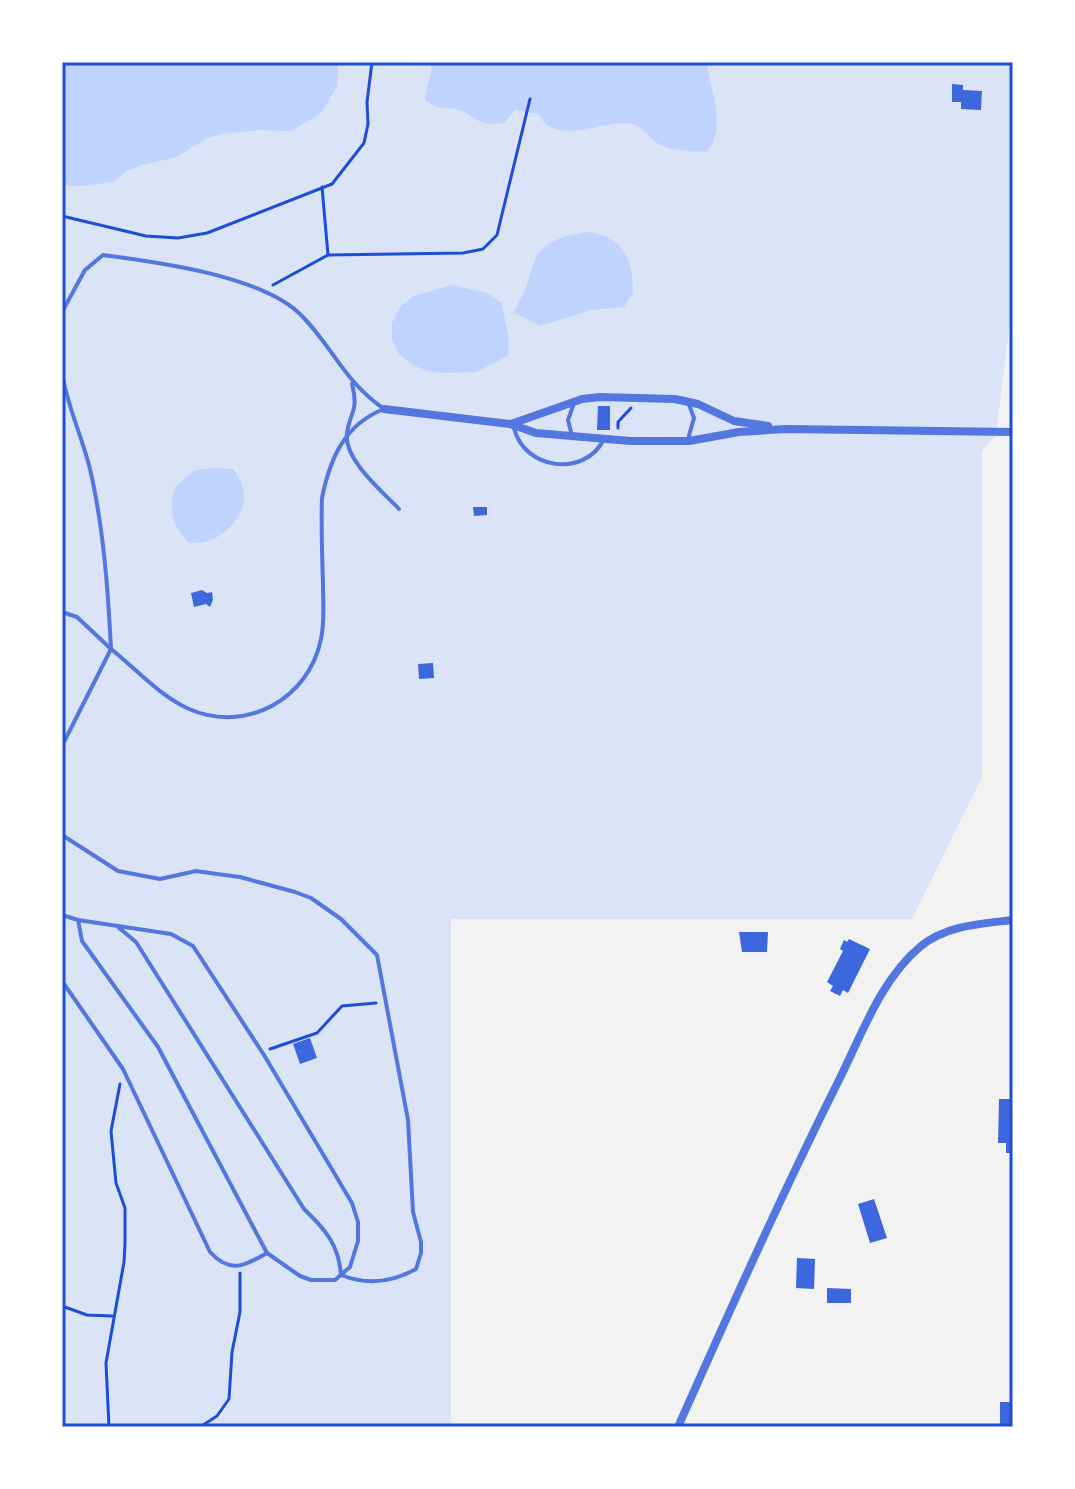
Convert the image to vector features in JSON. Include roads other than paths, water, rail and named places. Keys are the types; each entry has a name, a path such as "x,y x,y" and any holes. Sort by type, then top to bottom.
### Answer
{"street":[{"path":"512,425 576,401 600,397 688,402 734,421 785,429"},
{"path":"384,409 512,425 536,433 618,439 686,441 739,432 785,429 1013,432"},
{"path":"678,1427 780,1199 889,980 937,935 961,926 1013,920"}],"lane":[{"path":"62,312 85,270 103,255 222,276 262,291 301,314 351,382 384,409"},
{"path":"62,372 92,474 105,554 111,649 62,746"},
{"path":"62,612 77,617 172,700 192,710 219,716 251,714 277,706 299,686 321,641 322,498 325,482 354,413 355,396 351,382"},
{"path":"572,436 568,420 576,401"},
{"path":"686,441 694,418 688,402"},
{"path":"347,433 368,415 384,409"},
{"path":"512,425 528,453 551,463 570,464 585,460 596,453 604,438"},
{"path":"347,433 359,466 399,509"},
{"path":"62,835 118,871 160,879 196,871 229,875 311,898 341,919 377,955 408,1120 413,1212 421,1253 416,1269 405,1275 361,1282 341,1275"},
{"path":"62,914 78,920 171,934 193,946 262,1052 352,1203 358,1222 358,1241 350,1267 335,1280 311,1280 288,1269 267,1253 158,1047 82,941 78,920"},
{"path":"115,925 136,942 304,1209 333,1242 339,1253 341,1275"},
{"path":"62,981 123,1069 210,1252 219,1262 230,1266 248,1264 267,1253"}],"water":[{"path":"62,62 338,62 337,86 320,114 291,131 259,130 223,134 207,138 177,157 127,171 113,182 62,185"},
{"path":"431,62 706,62 716,108 716,132 707,151 696,152 657,143 640,128 626,123 565,131 545,124 539,114 515,110 504,123 487,124 462,111 438,107 425,100"},
{"path":"589,232 611,239 624,252 631,270 633,293 624,307 591,310 540,326 513,312 541,250 566,236"},
{"path":"452,285 487,293 502,303 509,340 508,356 476,372 443,373 413,365 399,354 392,339 392,323 401,306 413,296"},
{"path":"234,469 244,493 240,513 217,537 198,543 188,542 178,530 173,516 175,487 195,470"}]}
